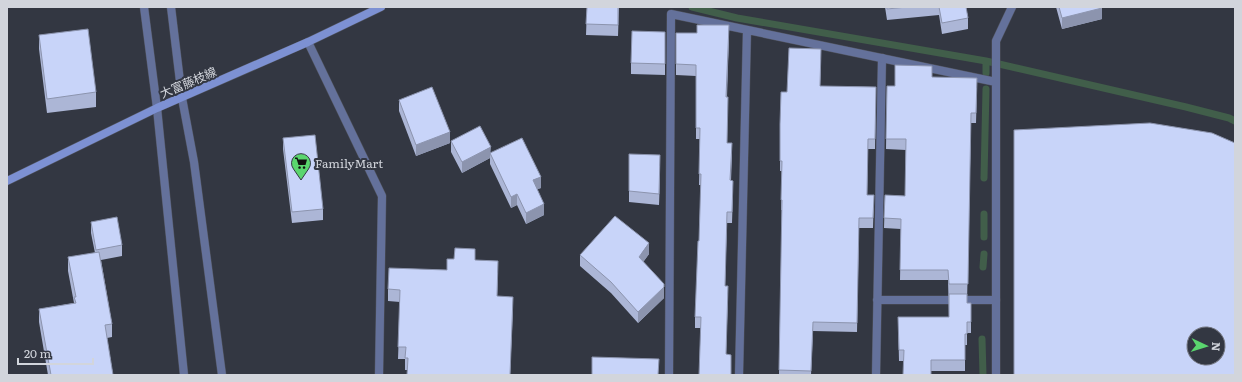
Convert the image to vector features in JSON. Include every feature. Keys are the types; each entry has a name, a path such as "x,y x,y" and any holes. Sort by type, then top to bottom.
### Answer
{"main road":[{"name":"大富藤枝線","path":"7,181 157,108 308,42 381,7"}],"street":[{"path":"144,7 157,108 184,375"},
{"path":"170,7 182,98 194,162 222,375"},
{"path":"996,375 996,41 1012,7"},
{"path":"669,375 671,14 882,58 996,79"},
{"path":"739,375 747,30"},
{"path":"308,42 382,196 379,375"},
{"path":"876,375 882,58"},
{"path":"877,300 996,300"}],"building":[{"path":"587,7 618,7 618,25 586,24"},
{"path":"887,7 907,7 887,9"},
{"path":"939,7 966,7 968,18 942,23"},
{"path":"1059,7 1102,7 1102,8 1062,18"},
{"path":"697,25 729,25 726,97 728,97 727,143 732,143 730,180 733,181 732,212 727,212 725,286 728,286 726,354 731,355 731,375 699,375 701,317 695,317 701,174 699,174 700,128 696,128 696,65 676,64 676,33 697,33"},
{"path":"88,29 96,92 47,99 39,35"},
{"path":"632,31 665,32 665,64 631,63"},
{"path":"789,48 821,49 820,86 876,87 875,139 868,139 867,195 874,195 873,218 859,218 857,323 813,322 811,371 779,370 782,200 780,124 781,92 787,92"},
{"path":"895,65 932,66 932,77 977,78 976,113 971,113 968,284 949,284 948,270 900,270 901,219 884,218 885,195 905,196 906,139 886,139 887,86 895,86"},
{"path":"432,87 450,132 416,145 399,100"},
{"path":"1150,123 1212,133 1235,143 1235,375 1014,375 1014,130"},
{"path":"480,126 491,147 462,162 451,141"},
{"path":"315,135 323,209 292,212 283,138"},
{"path":"522,138 541,177 533,180 544,204 526,213 517,194 511,197 490,153"},
{"path":"629,154 660,155 659,194 629,191"},
{"path":"615,216 649,243 639,257 664,284 664,287 638,312 611,282 580,255"},
{"path":"117,217 122,245 96,250 91,222"},
{"path":"455,248 475,249 475,260 498,261 497,296 513,297 510,375 407,375 408,358 405,358 406,347 398,347 400,290 388,289 389,268 447,270 447,259 454,259"},
{"path":"99,252 112,324 105,325 113,375 51,375 39,309 76,303 68,257"},
{"path":"949,294 967,294 967,303 971,303 971,322 967,322 967,334 965,334 965,360 931,360 931,375 903,375 904,350 899,350 898,317 949,317"},
{"path":"592,357 659,359 658,375 592,375"}],"waterway":[{"path":"692,7 737,18 986,61 1186,107 1229,118 1235,121"},
{"path":"986,61 986,73"},
{"path":"984,178 986,89"},
{"path":"984,214 984,237"},
{"path":"983,267 984,254"},
{"path":"982,339 983,375"}],"place":[{"name":"FamilyMart","path":"301,180"}]}
